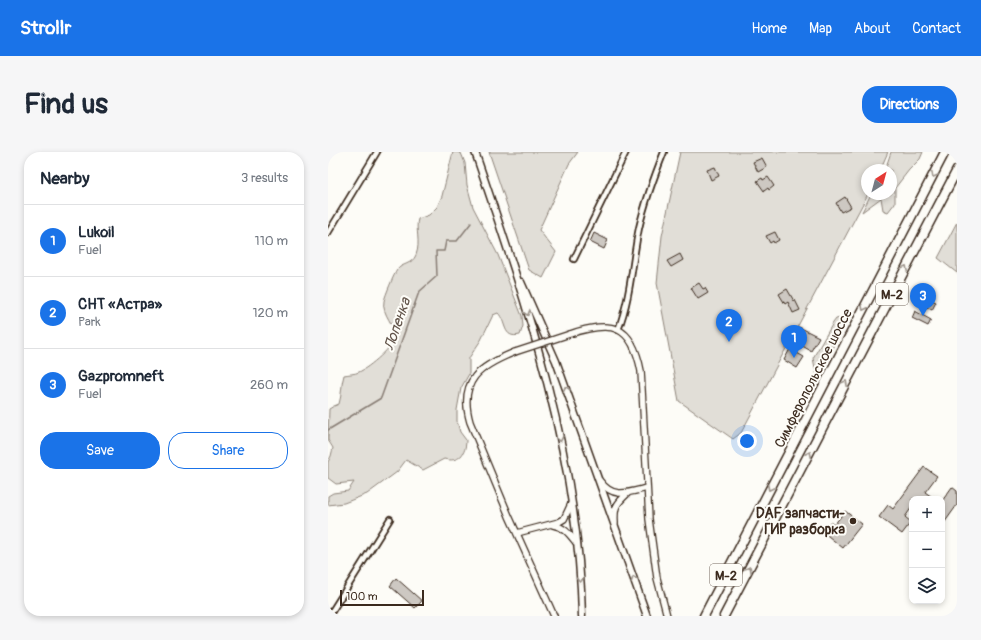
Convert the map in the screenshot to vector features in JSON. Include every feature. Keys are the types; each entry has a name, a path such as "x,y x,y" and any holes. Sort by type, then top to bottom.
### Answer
{"highway":[{"name":"Симферопольское шоссе","path":"704,616 946,152"},
{"name":"М-2","path":"724,616 957,170"}],"main road":[{"path":"475,152 512,263 549,390 568,474 577,545 582,616"},
{"path":"512,263 542,326 556,362 646,616"}],"street":[{"path":"328,233 377,152"},
{"path":"574,259 626,152"},
{"path":"618,330 626,306 639,227 650,188 664,152"},
{"path":"554,616 470,422 466,404 468,388 472,380 486,366 515,352 594,326 610,327 626,334 638,354 641,370 647,488 654,557 657,578 667,616"},
{"path":"598,479 604,487 619,493 628,493 647,488"},
{"path":"615,525 614,511 616,505 628,493"},
{"path":"517,533 559,522 564,519 571,504"},
{"path":"329,616 390,519"},
{"path":"551,525 559,526 565,529 577,545"}],"shaded area":[{"path":"453,152 461,153 465,163 467,185 473,207 498,255 522,316 523,326 520,335 510,335 498,313 493,315 481,340 469,358 469,374 461,388 457,410 457,421 460,432 466,440 465,449 461,456 454,460 444,459 423,470 406,460 397,472 367,494 344,503 328,505 328,496 333,493 348,491 354,482 336,484 328,478 328,462 333,448 328,440 329,409 339,404 344,375 357,373 363,370 386,351 394,340 395,332 386,315 384,301 397,270 412,261 416,255 418,245 418,219 429,215 437,207 442,196"},
{"path":"489,152 578,152 569,164 539,230 556,252 543,278 529,270"},
{"path":"680,152 888,152 883,164 861,164 861,200 865,200 741,433 733,439 679,401 657,283 662,236"},
{"path":"891,152 923,152 920,159 897,185 897,164 887,164"},
{"path":"868,200 878,200 862,212"},
{"path":"881,200 895,200 895,203 888,212 883,210"},
{"path":"957,222 957,273 938,258"},
{"path":"842,318 846,320 820,373 816,373 813,358 833,323 836,319"}],"building":[{"path":"762,158 767,167 758,172 753,162"},
{"path":"715,167 719,176 711,180 707,170"},
{"path":"768,177 774,186 769,190 768,188 764,191 757,181"},
{"path":"845,197 851,207 841,212 836,203"},
{"path":"775,232 779,240 774,243 773,241 770,243 766,236"},
{"path":"594,233 608,240 604,249 590,242"},
{"path":"680,254 683,260 671,267 667,261"},
{"path":"699,283 708,293 698,299 691,288"},
{"path":"787,289 800,310 793,313 788,302 785,304 779,294"},
{"path":"925,297 936,302 932,310 921,304"},
{"path":"915,311 931,320 928,326 912,318"},
{"path":"799,327 819,337 811,351 792,340"},
{"path":"790,349 804,357 797,368 784,360"},
{"path":"924,467 937,476 925,492 931,496 909,496 909,511 905,517 909,520 909,525 902,534 879,517 888,505 893,509"},
{"path":"952,487 957,491 957,505 945,522 945,497"},
{"path":"845,511 862,524 843,548 823,532 830,522 834,525"},
{"path":"396,578 422,601 415,608 390,586"}],"waterway":[{"name":"Лопенка","path":"328,430 381,398 419,292 437,276 436,251 444,251 446,241 457,241 471,223"}],"place":[{"name":"Gazpromneft","path":"923,316"},
{"name":"СНТ «Астра»","path":"729,342"},
{"name":"Lukoil","path":"794,358"},
{"name":"DAF запчасти- ГИР разборка","path":"853,521"}]}
